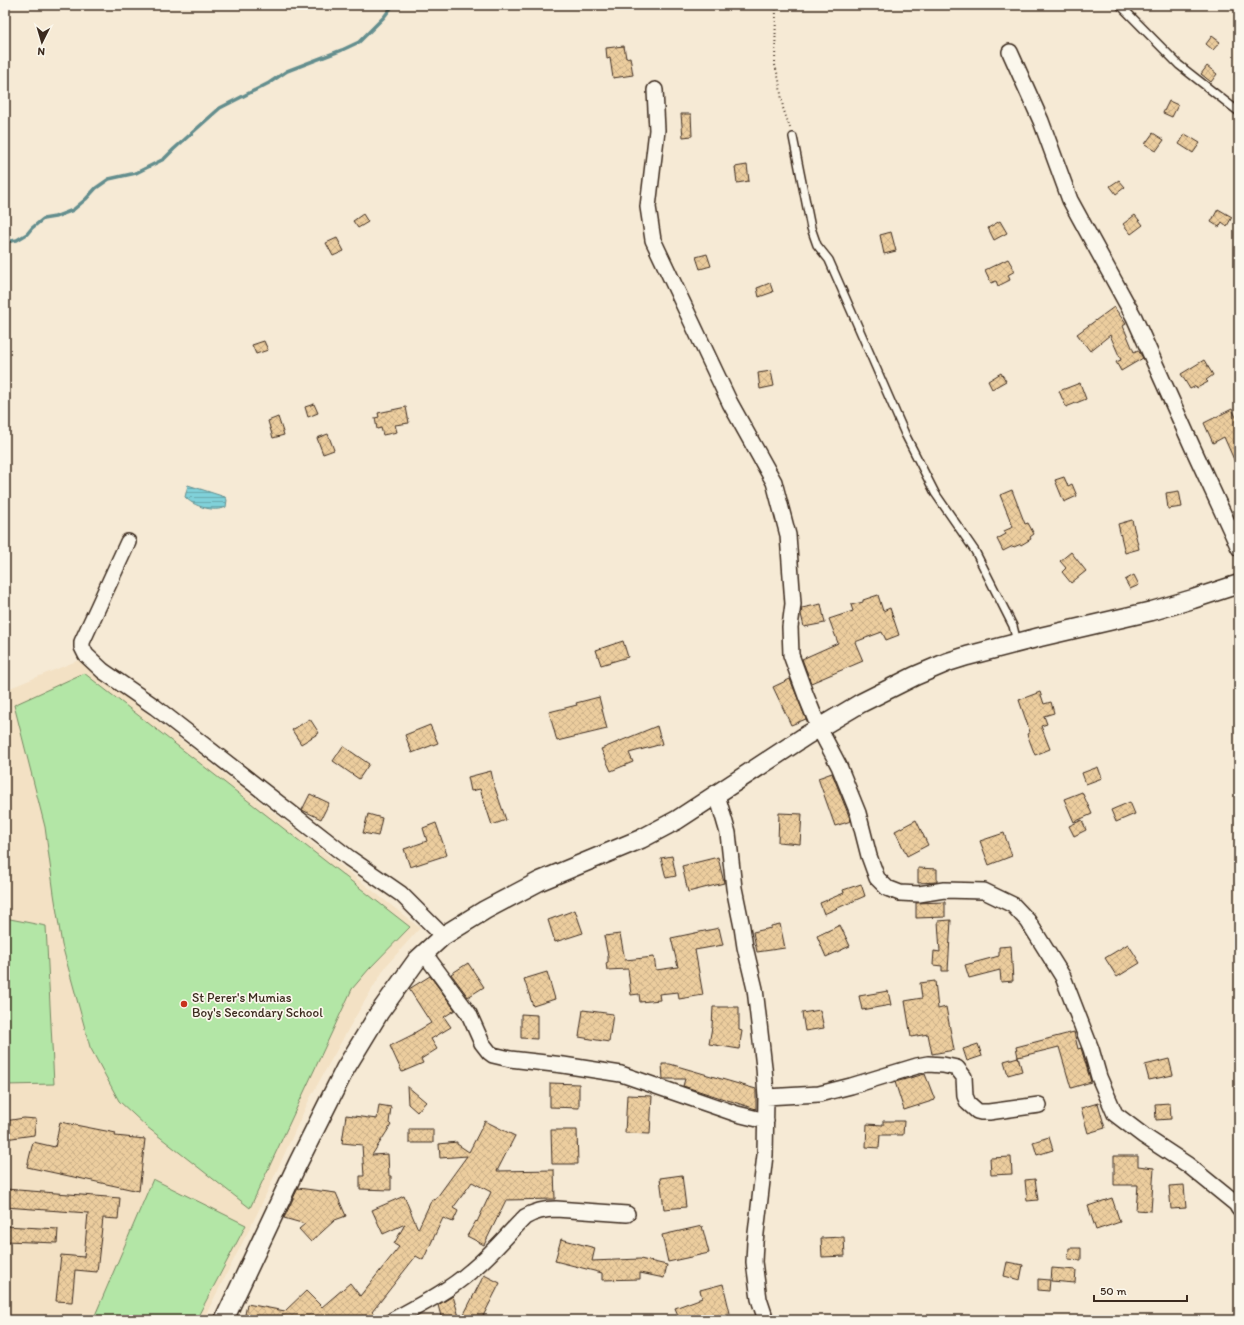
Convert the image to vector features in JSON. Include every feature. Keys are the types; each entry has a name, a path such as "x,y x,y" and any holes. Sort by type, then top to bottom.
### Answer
{"street":[{"path":"1010,52 1041,121 1070,200 1134,317 1239,548"},
{"path":"655,90 657,130 648,207 653,240 730,403 774,482 788,535 793,604 790,627 791,655 819,728 839,766 858,813 869,856 877,878 887,888 900,893 919,894 944,890 984,891 1013,905 1028,921 1063,977 1091,1050 1099,1077 1115,1114 1144,1136 1188,1165 1236,1204 1239,1209"},
{"path":"128,542 82,642 82,648 86,655 103,670 155,707 349,858 401,894 443,936"},
{"path":"224,1320 298,1163 345,1069 379,1014 417,960 443,936 484,910 540,882 641,839 677,820 807,735 861,703 930,670 967,656 1017,642 1152,611 1239,584"},
{"path":"716,795 728,833 734,888 759,1010 766,1097 766,1121 765,1155 754,1262 759,1299 766,1320"},
{"path":"424,953 469,1014 482,1043 493,1055 510,1059 621,1074 737,1114 766,1121"},
{"path":"766,1097 819,1094 917,1066 935,1064 958,1068 964,1077 965,1096 968,1103 978,1112 989,1112 1039,1105"},
{"path":"393,1320 430,1300 471,1272 525,1217 530,1214 545,1209 627,1214"}],"lane":[{"path":"1120,5 1179,65 1239,112"},
{"path":"793,137 808,216 815,240 829,260 873,363 915,455 935,493 978,557 1013,626 1017,642"}],"path":[{"path":"776,5 775,65 783,108 793,137"}],"shaded area":[{"name":"St Perer's Mumias Boy's Secondary School","path":"79,660 420,928 386,966 354,1019 310,1098 257,1214 203,1320 5,1320 5,690"}],"green space":[{"path":"84,673 410,927 369,969 352,989 250,1208 147,1127 119,1101 90,1047 62,945 45,827 14,705"},
{"path":"5,918 46,926 54,1084 5,1085"},
{"path":"153,1179 246,1225 196,1320 93,1320"}],"water":[{"path":"188,485 225,497 227,500 226,507 221,509 210,509 198,506 185,497"}],"building":[{"path":"1212,36 1220,42 1213,50 1206,44"},
{"path":"624,46 626,58 630,57 633,75 613,78 610,58 607,59 606,48"},
{"path":"1207,66 1217,74 1211,82 1201,74"},
{"path":"1169,101 1178,105 1172,117 1163,113"},
{"path":"681,114 691,114 692,136 683,137"},
{"path":"1153,133 1164,140 1156,151 1145,144"},
{"path":"1185,134 1200,143 1193,153 1179,144"},
{"path":"747,165 749,181 737,183 735,167"},
{"path":"1119,180 1125,187 1116,194 1110,186"},
{"path":"1218,209 1232,217 1227,226 1222,222 1219,227 1211,222"},
{"path":"363,214 368,222 358,228 353,221"},
{"path":"1135,215 1143,225 1131,234 1123,224"},
{"path":"1000,221 1007,233 994,240 988,228"},
{"path":"891,232 896,251 884,254 880,235"},
{"path":"337,238 344,251 333,256 326,243"},
{"path":"707,254 711,266 700,269 696,257"},
{"path":"1008,259 1015,271 1008,275 1010,280 998,286 996,281 991,283 985,270"},
{"path":"770,283 773,292 759,297 757,288"},
{"path":"1114,307 1126,324 1123,326 1134,352 1138,350 1143,358 1121,371 1116,362 1121,360 1110,335 1090,351 1077,334"},
{"path":"264,341 268,350 256,354 252,345"},
{"path":"1204,360 1213,375 1206,380 1208,382 1197,388 1196,386 1190,389 1181,374"},
{"path":"771,371 774,386 760,389 758,373"},
{"path":"1001,373 1006,381 992,389 988,381"},
{"path":"1080,383 1086,399 1066,407 1059,391"},
{"path":"314,404 318,413 308,417 305,407"},
{"path":"406,407 409,423 395,425 397,432 383,435 381,428 377,429 375,418 379,417 378,413"},
{"path":"1232,409 1239,423 1239,471 1224,437 1213,443 1204,423"},
{"path":"278,417 284,435 273,438 268,421"},
{"path":"328,434 334,450 323,454 317,438"},
{"path":"1064,477 1068,486 1072,484 1077,496 1064,502 1055,480"},
{"path":"1012,490 1025,524 1028,523 1034,534 1030,537 1031,539 1021,545 1013,546 1003,551 997,539 1006,534 1004,531 1013,527 1000,495"},
{"path":"1179,491 1182,507 1168,509 1166,493"},
{"path":"1132,520 1139,549 1125,553 1118,524"},
{"path":"1071,552 1086,571 1071,583 1062,572 1066,568 1060,561"},
{"path":"1134,575 1139,585 1130,589 1125,580"},
{"path":"878,595 883,611 890,608 899,635 886,640 882,632 855,642 863,661 811,683 802,659 838,643 829,619 853,611 851,605 863,602 863,600"},
{"path":"821,604 825,623 804,627 801,614 802,608"},
{"path":"623,641 628,657 601,665 596,650"},
{"path":"790,679 806,719 791,725 773,687"},
{"path":"1040,692 1044,704 1051,702 1054,713 1044,716 1047,724 1041,726 1050,749 1035,755 1027,734 1030,732 1019,700"},
{"path":"599,697 607,729 557,741 549,712 577,705 576,703"},
{"path":"310,719 319,733 301,744 292,730"},
{"path":"430,725 438,743 412,753 405,735"},
{"path":"657,726 662,744 629,753 633,762 611,771 601,749"},
{"path":"343,746 369,764 359,779 333,761"},
{"path":"1098,767 1102,778 1086,784 1082,773"},
{"path":"491,771 494,785 506,820 492,825 480,789 471,791 468,777"},
{"path":"832,773 851,821 835,826 818,778"},
{"path":"1082,792 1092,814 1074,822 1064,799"},
{"path":"310,794 329,803 321,819 302,810"},
{"path":"1130,802 1135,814 1116,822 1111,810"},
{"path":"779,813 802,814 800,844 778,842"},
{"path":"368,814 382,818 378,836 363,833"},
{"path":"916,820 928,845 907,856 895,831"},
{"path":"1082,820 1086,830 1074,836 1069,826"},
{"path":"436,823 447,855 410,867 404,849 427,841 423,828"},
{"path":"1004,833 1012,856 989,865 980,841"},
{"path":"672,856 676,876 666,878 661,858"},
{"path":"718,857 724,883 688,892 682,866"},
{"path":"918,868 937,869 937,882 918,883"},
{"path":"861,884 865,896 824,914 820,903 844,893 843,890"},
{"path":"945,902 945,917 916,918 916,903"},
{"path":"575,910 583,933 555,942 548,920"},
{"path":"951,920 948,971 942,971 942,966 933,965 934,951 940,952 938,921"},
{"path":"780,924 785,948 757,952 753,932 771,928 771,926"},
{"path":"840,925 850,946 826,957 817,936"},
{"path":"719,928 723,945 695,950 703,995 679,999 678,992 659,994 660,1000 640,1002 639,994 631,995 628,969 607,970 606,963 608,962 608,956 604,936 620,934 625,960 654,957 656,970 678,967 671,938"},
{"path":"1128,944 1140,963 1117,977 1105,958"},
{"path":"1011,946 1013,981 1001,982 1000,970 969,978 965,965 999,956 999,947"},
{"path":"468,963 484,987 468,997 451,974"},
{"path":"547,972 555,999 533,1006 524,979"},
{"path":"430,976 455,1010 444,1017 451,1027 431,1039 437,1049 421,1059 423,1063 402,1072 390,1046 414,1034 431,1023 409,989"},
{"path":"935,981 938,1009 946,1007 954,1050 932,1054 928,1034 911,1037 905,1001 922,998 920,983"},
{"path":"888,991 891,1005 862,1010 859,996"},
{"path":"713,1007 739,1007 739,1030 742,1031 739,1049 709,1044"},
{"path":"583,1010 613,1014 609,1042 579,1037"},
{"path":"820,1010 824,1028 805,1031 802,1013"},
{"path":"521,1014 537,1015 537,1039 521,1038"},
{"path":"1074,1032 1078,1049 1081,1048 1091,1082 1071,1088 1059,1047 1018,1057 1016,1047"},
{"path":"978,1044 982,1056 967,1061 963,1049"},
{"path":"1018,1057 1022,1071 1008,1075 1004,1061"},
{"path":"1169,1059 1173,1075 1149,1080 1145,1065"},
{"path":"662,1064 670,1064 756,1089 756,1109 683,1086 685,1079 663,1079"},
{"path":"925,1074 935,1100 904,1110 895,1082"},
{"path":"550,1083 579,1084 579,1108 550,1107"},
{"path":"407,1086 426,1102 417,1112 408,1104"},
{"path":"627,1095 652,1096 650,1134 625,1133"},
{"path":"1098,1103 1105,1128 1088,1133 1081,1108"},
{"path":"1170,1103 1171,1119 1156,1120 1155,1104"},
{"path":"379,1105 391,1107 389,1123 391,1125 372,1155 388,1154 391,1190 360,1189 360,1176 364,1176 362,1145 342,1143 346,1115 377,1119"},
{"path":"24,1118 36,1119 34,1135 5,1139 5,1121"},
{"path":"485,1121 515,1136 497,1171 554,1170 555,1199 506,1200 484,1245 467,1236 476,1221 477,1222 491,1192 472,1182 453,1208 458,1211 453,1222 443,1218 423,1260 416,1256 372,1312 376,1316 371,1320 244,1320 247,1304 285,1311 306,1291 322,1307 350,1283 360,1296 399,1247 394,1244 405,1224 383,1234 372,1210 404,1196 418,1229 432,1199 435,1200 467,1156 440,1158 439,1144 457,1142 457,1144 469,1152"},
{"path":"883,1121 904,1121 903,1135 880,1135 879,1148 866,1147 867,1124 883,1125"},
{"path":"60,1122 116,1133 115,1136 145,1139 139,1191 27,1167 33,1142 55,1147"},
{"path":"409,1129 433,1129 433,1143 409,1143"},
{"path":"551,1130 577,1130 578,1164 552,1164"},
{"path":"1049,1137 1053,1150 1037,1155 1033,1142"},
{"path":"1114,1156 1138,1156 1138,1166 1154,1168 1151,1211 1136,1210 1138,1185 1114,1185"},
{"path":"1011,1157 1012,1174 991,1175 990,1158"},
{"path":"682,1175 686,1207 664,1209 660,1178"},
{"path":"1035,1179 1038,1200 1027,1201 1025,1180"},
{"path":"1184,1185 1186,1208 1171,1209 1169,1186"},
{"path":"298,1188 336,1193 346,1216 335,1220 311,1242 299,1229 305,1224 284,1218"},
{"path":"5,1189 120,1198 118,1219 103,1218 97,1272 75,1270 72,1302 56,1301 61,1255 84,1257 88,1213 5,1207"},
{"path":"1112,1198 1120,1222 1096,1230 1088,1206"},
{"path":"5,1226 58,1229 57,1243 5,1241"},
{"path":"702,1226 709,1253 668,1262 662,1235"},
{"path":"844,1237 845,1256 822,1257 821,1238"},
{"path":"561,1239 595,1248 592,1261 640,1259 667,1265 664,1278 640,1273 640,1279 602,1280 602,1273 555,1261"},
{"path":"1069,1248 1081,1248 1081,1260 1068,1259"},
{"path":"1007,1262 1023,1265 1020,1280 1004,1276"},
{"path":"1052,1268 1076,1270 1075,1283 1051,1281"},
{"path":"484,1275 500,1283 481,1320 461,1320"},
{"path":"1038,1279 1050,1280 1049,1291 1038,1290"},
{"path":"723,1284 730,1313 701,1320 680,1320 675,1308 702,1298 700,1290"},
{"path":"453,1296 460,1320 442,1320 438,1305"}],"waterway":[{"path":"5,242 17,240 27,234 43,219 55,217 73,210 96,188 109,179 136,173 164,159 220,108 269,83 287,71 359,42 384,17 393,5"}],"place":[{"name":"St Perer's Mumias Boy's Secondary School","path":"184,1004"}]}
